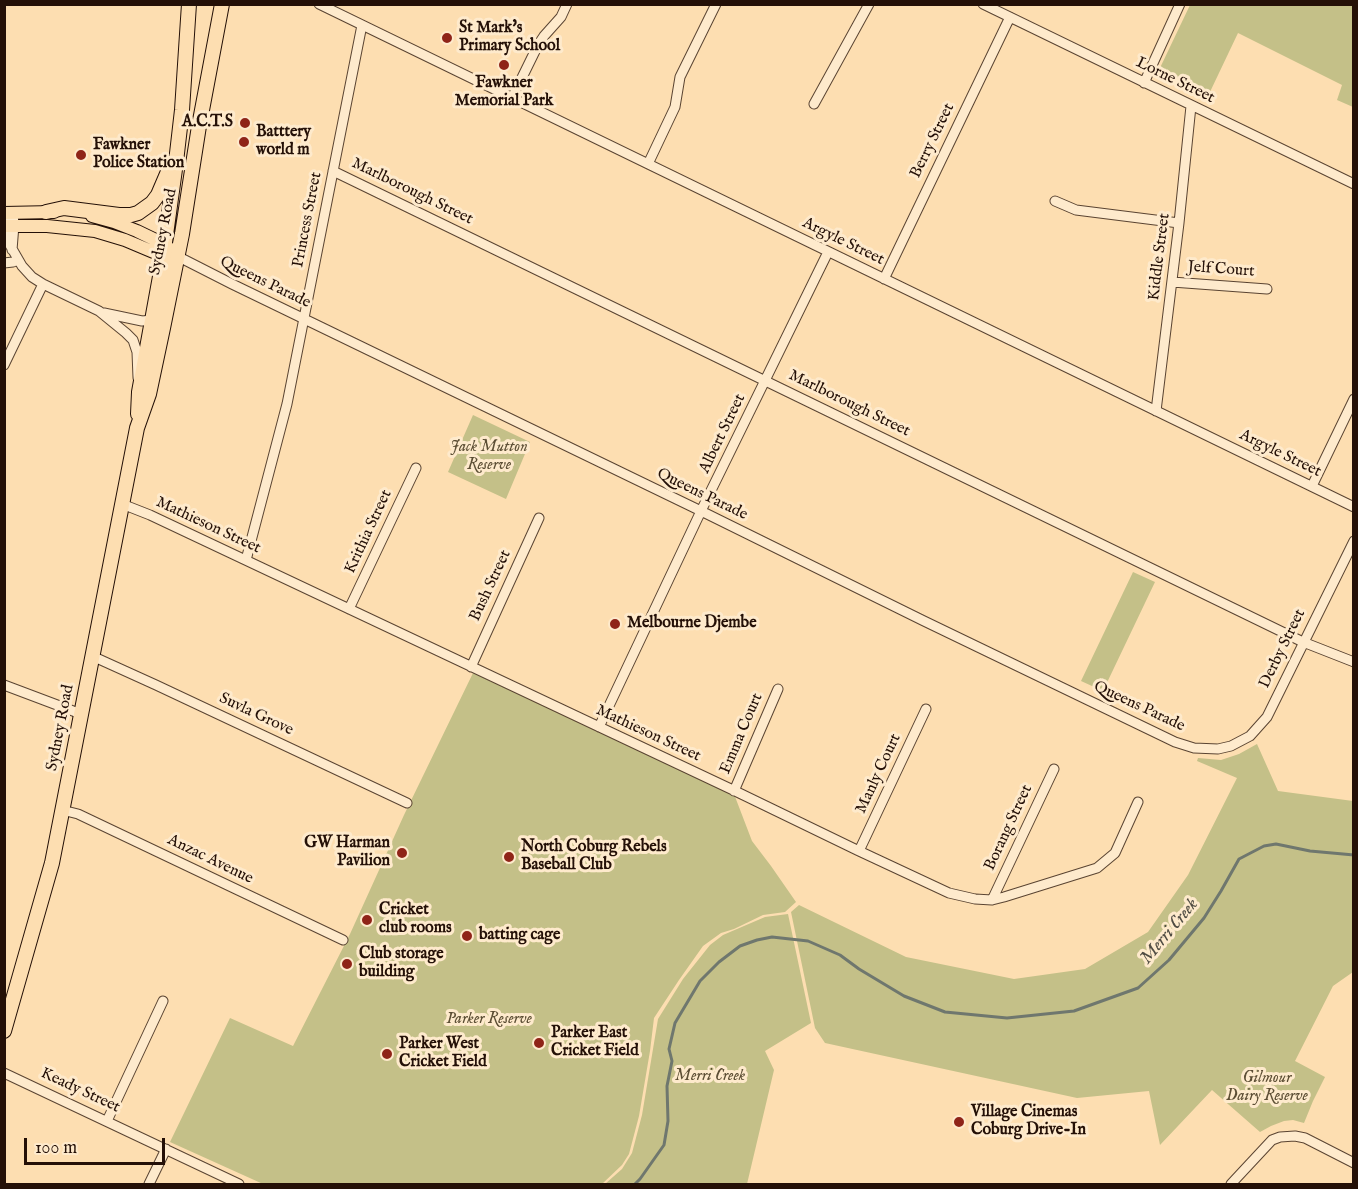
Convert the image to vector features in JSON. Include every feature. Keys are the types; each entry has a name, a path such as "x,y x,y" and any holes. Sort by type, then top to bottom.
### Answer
{"highway":[{"name":"Sydney Road","path":"137,428 149,394 168,252 189,4"},
{"name":"Sydney Road","path":"4,1031 47,884 137,428 139,392 152,320 168,252 186,213 199,126 222,4"},
{"path":"46,212 64,208 119,215 138,213 152,203 158,195 178,144"}],"main road":[{"path":"8,219 46,212 74,213 95,217 114,222 168,252"},
{"path":"8,219 94,231 168,252"}],"street":[{"name":"Argyle Street","path":"319,4 1353,507"},
{"path":"512,98 538,45 561,17 567,4"},
{"path":"648,164 675,107 680,77 716,4"},
{"path":"814,104 868,4"},
{"name":"Lorne Street","path":"983,4 1353,184"},
{"path":"1144,83 1180,4"},
{"name":"Berry Street","path":"884,279 1010,17"},
{"name":"Princess Street","path":"246,560 287,404 362,25"},
{"name":"Kiddle Street","path":"1156,411 1191,106"},
{"name":"Marlborough Street","path":"333,171 1303,642 1353,662"},
{"path":"1055,201 1076,210 1179,223"},
{"path":"8,219 8,252 26,271 43,284 99,311 142,321 152,320"},
{"name":"Queens Parade","path":"168,252 1175,742 1194,748 1218,749"},
{"name":"Albert Street","path":"599,727 701,511 828,252"},
{"path":"4,263 18,260"},
{"name":"Jelf Court","path":"1172,282 1267,289"},
{"path":"4,365 43,284"},
{"path":"99,311 133,340 139,392"},
{"path":"1312,486 1353,399"},
{"name":"Krithia Street","path":"349,609 417,468"},
{"name":"Mathieson Street","path":"122,504 246,560 949,893 975,900 992,900 1097,868 1115,853 1138,802"},
{"name":"Bush Street","path":"471,667 539,518"},
{"name":"Derby Street","path":"1218,749 1232,746 1250,736 1267,717 1353,542"},
{"name":"Suvla Grove","path":"92,656 406,803"},
{"path":"4,685 81,714"},
{"name":"Emma Court","path":"734,791 778,689"},
{"name":"Manly Court","path":"859,852 926,709"},
{"name":"Borang Street","path":"992,900 1054,769"},
{"name":"Anzac Avenue","path":"62,810 75,813 343,940"},
{"path":"107,1121 163,1002"},
{"name":"Keady Street","path":"4,1073 239,1185"},
{"path":"1231,1185 1272,1140 1280,1137 1305,1138 1353,1163"},
{"path":"149,1185 166,1149"}],"green space":[{"path":"1190,5 1353,5 1353,107 1337,100 1342,85 1238,33 1209,94 1159,70"},
{"name":"Jack Mutton Reserve","path":"473,415 530,442 506,499 448,472"},
{"path":"1133,572 1155,582 1103,691 1081,681"},
{"name":"Parker Reserve","path":"473,673 734,794 752,841 796,902 785,912 763,915 721,933 703,946 679,980 654,1018 639,1116 629,1154 622,1165 602,1184 263,1184 170,1142 230,1018 293,1046 350,934 404,815"},
{"name":"Gilmour Dairy Reserve","path":"1257,744 1278,791 1353,801 1353,972 1333,986 1295,1061 1325,1077 1304,1123 1293,1120 1284,1121 1260,1132 1212,1090 1160,1145 1149,1091 1077,1098 825,1043 815,1028 791,912 799,905 906,957 1014,979 1085,969 1148,932 1188,875 1237,778 1197,761 1198,758 1221,760 1239,754"},
{"name":"Merri Creek","path":"788,914 811,1023 765,1051 774,1070 747,1184 605,1184 622,1169 632,1153 642,1115 658,1019 683,979 710,945 723,935 765,917"}],"waterway":[{"name":"Merri Creek","path":"635,1184 664,1145 668,1121 667,1086 672,1061 669,1049 675,1023 700,981 740,946 772,937 808,941 840,955 904,996 945,1012 1007,1018 1074,1011 1138,988 1169,960 1204,918 1239,859 1264,846 1276,844 1310,851 1354,855"}],"place":[{"name":"St Mark's Primary School","path":"447,38"},
{"name":"Fawkner Memorial Park","path":"504,65"},
{"name":"A.C.T.S","path":"245,123"},
{"name":"Batttery world m","path":"244,142"},
{"name":"Fawkner Police Station","path":"81,155"},
{"name":"Melbourne Djembe","path":"615,624"},
{"name":"GW Harman Pavilion","path":"402,853"},
{"name":"North Coburg Rebels Baseball Club","path":"509,857"},
{"name":"Cricket club rooms","path":"367,920"},
{"name":"batting cage","path":"467,936"},
{"name":"Club storage building","path":"347,964"},
{"name":"Parker East Cricket Field","path":"539,1043"},
{"name":"Parker West Cricket Field","path":"387,1054"},
{"name":"Village Cinemas Coburg Drive-In","path":"959,1122"}]}
